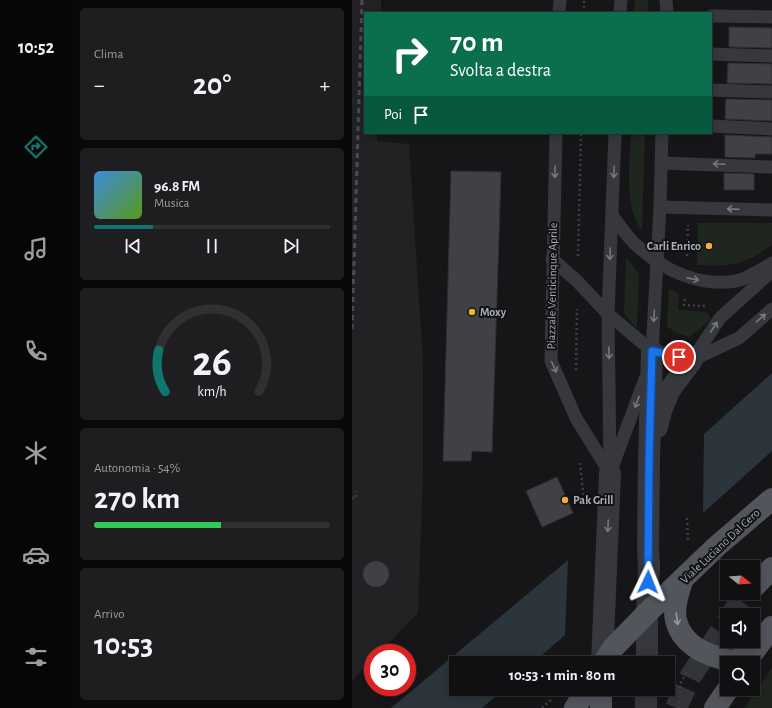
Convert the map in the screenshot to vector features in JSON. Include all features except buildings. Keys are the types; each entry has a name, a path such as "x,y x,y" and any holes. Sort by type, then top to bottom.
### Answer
{"main road":[{"name":"Viale Luciano Dal Cero","path":"608,656 613,648 647,613 717,546 772,498"},
{"path":"760,580 772,568"},
{"path":"682,581 677,599 676,619 683,636 691,645 710,656 720,658"},
{"path":"749,656 772,627"},
{"path":"575,708 583,696"},
{"path":"601,696 601,708"},
{"path":"715,708 723,696"}],"street":[{"path":"647,656 649,460 652,351"},
{"path":"649,460 661,411 669,391 692,360"},
{"path":"603,656 610,473"},
{"path":"646,696 646,708"}],"lane":[{"path":"559,12 560,0"},
{"path":"620,12 621,0"},
{"path":"666,0 666,12"},
{"path":"712,16 772,17"},
{"path":"712,54 772,56"},
{"path":"712,90 772,92"},
{"path":"712,126 772,129"},
{"name":"Piazzale Venticinque Aprile","path":"556,134 552,259 551,361 576,418 610,473"},
{"path":"610,473 608,314 615,134"},
{"path":"610,473 645,382 652,351 658,263 662,134"},
{"path":"661,163 772,167"},
{"path":"660,206 772,210"},
{"path":"612,216 634,244 658,263 686,278 712,283 737,280 772,263"},
{"path":"552,259 577,281 608,314 652,351 692,360 739,338 772,309"},
{"path":"692,360 720,318 772,272"}],"path":[{"path":"584,0 584,12"},
{"path":"576,372 581,134"},
{"path":"687,258 688,218"},
{"path":"685,299 684,304 709,306"},
{"path":"580,457 585,504"},
{"path":"352,498 355,499 356,491"},
{"path":"688,518 688,548"},
{"path":"679,708 680,684 690,666"}],"shaded area":[{"path":"352,0 381,0 381,12 364,12 364,134 377,134 377,141 409,144 423,362 423,472 418,613 388,644 364,644 364,668 352,681"},
{"path":"635,0 648,0 648,12 634,12"},
{"path":"631,134 645,134 642,232 632,209 629,171"},
{"path":"698,223 772,223 772,244 755,256 737,263 718,266 697,265"},
{"path":"626,257 639,274 637,329 624,314"},
{"path":"669,289 679,294 678,310 707,312 711,319 690,337 676,333 667,326"},
{"path":"772,373 772,451 703,513 704,434"},
{"path":"568,560 565,635 541,656 453,656"},
{"path":"449,660 449,696 496,696 482,708 391,708 405,696 416,696 416,687"},
{"path":"772,668 772,708 744,708 752,696 760,696 760,685"}],"tunnel":[{"path":"736,608 741,601"},
{"path":"676,708 690,677 720,632"}],"railway":[{"path":"352,329 362,0"}],"place":[{"name":"Carli Enrico","path":"709,246"},
{"name":"Moxy","path":"472,312"},
{"name":"Pak Grill","path":"565,500"}],"route":[{"path":"648,582 652,351 679,357"}]}
